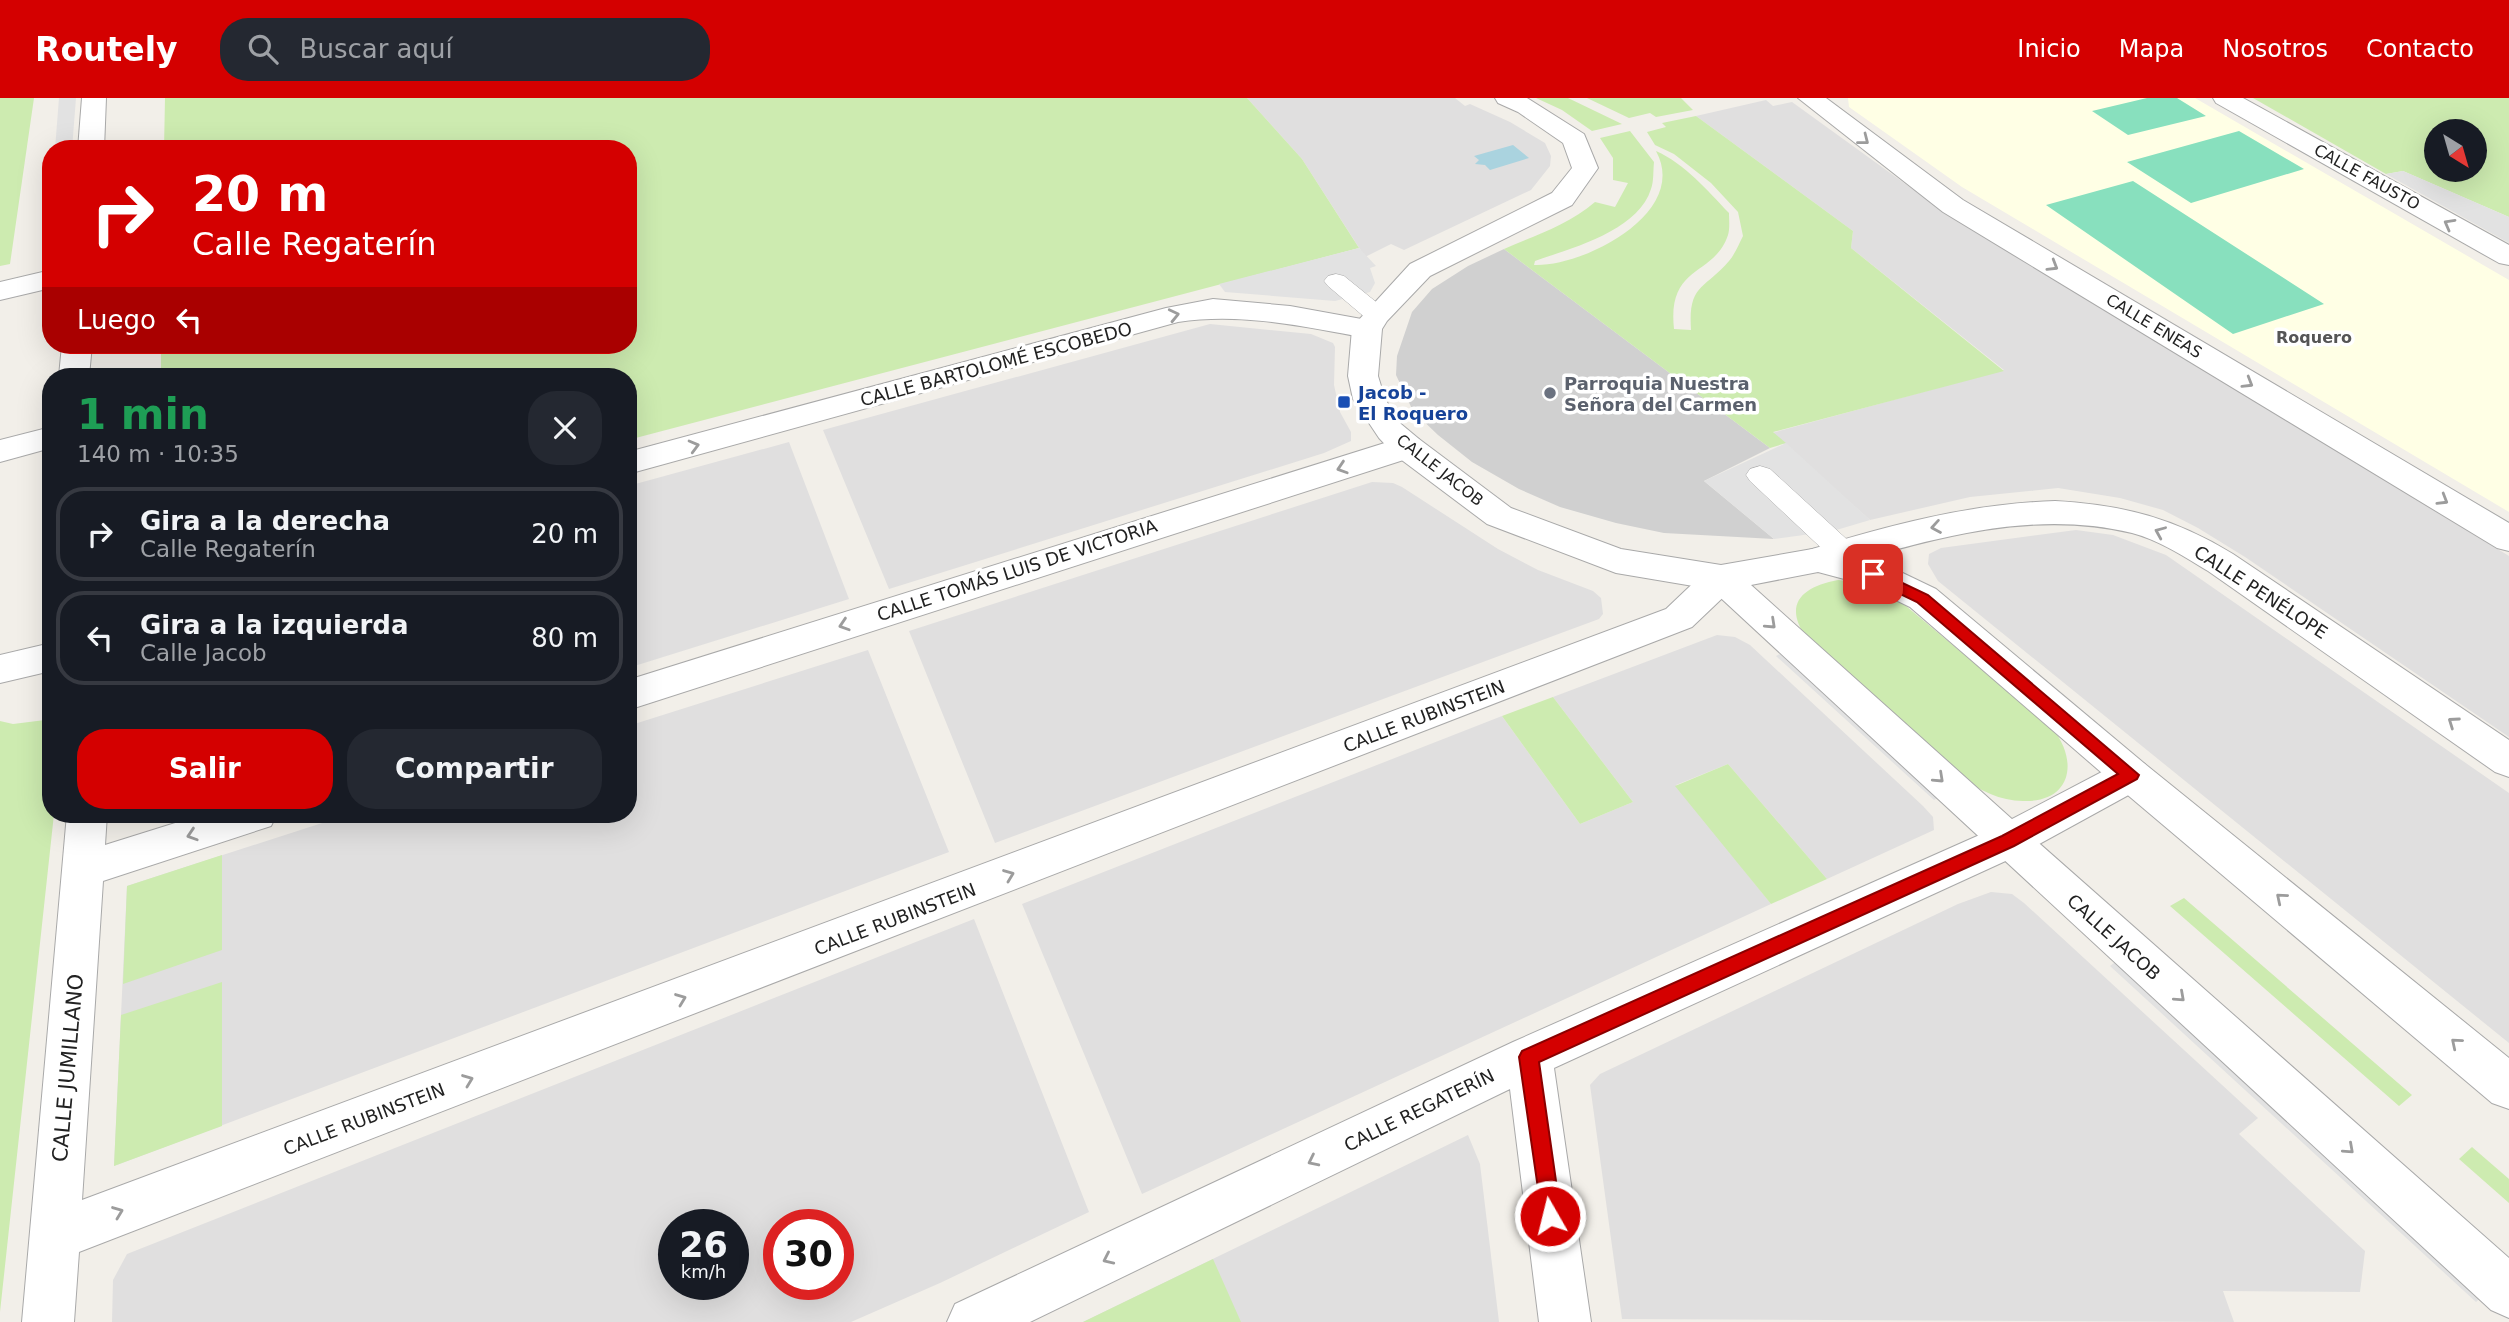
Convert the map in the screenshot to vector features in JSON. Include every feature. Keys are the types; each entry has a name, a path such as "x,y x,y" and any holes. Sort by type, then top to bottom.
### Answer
{"street":[{"path":"92,140 94,98"},
{"path":"1372,322 1420,270 1562,199 1585,169 1575,139 1527,107 1507,98"},
{"name":"CALLE ENEAS","path":"1810,98 1953,206 2509,539"},
{"name":"CALLE FAUSTO","path":"2225,98 2509,257"},
{"path":"0,291 42,281"},
{"name":"CALLE BARTOLOMÉ ESCOBEDO","path":"637,461 1175,314 1213,308 1372,322"},
{"name":"CALLE JACOB","path":"1372,322 1363,376 1369,399 1390,431 1407,447 1499,516 1616,561 1721,578 1831,556 1923,598 2131,775 2509,1087"},
{"path":"0,451 42,440"},
{"name":"CALLE TOMÁS LUIS DE VICTORIA","path":"637,692 1407,447"},
{"name":"CALLE PENÉLOPE","path":"1831,556 1930,527 2037,513 2084,513 2138,523 2207,554 2509,761"},
{"name":"CALLE JACOB","path":"1721,578 2008,841 2509,1292"},
{"name":"CALLE RUBINSTEIN","path":"54,1236 987,884 1679,618 1721,578"},
{"path":"0,670 42,659"},
{"name":"CALLE REGATERÍN","path":"973,1322 1529,1057 2008,841 2131,775"},
{"name":"CALLE JUMILLANO","path":"48,1322 86,823"},
{"path":"83,870 229,823"},
{"path":"1529,1057 1565,1322"}],"lane":[{"path":"1336,281 1372,322"},
{"path":"1760,475 1831,556"}],"shaded area":[{"path":"59,98 76,98 73,140 56,140"},
{"path":"1247,98 1455,98 1465,106 1470,104 1510,122 1545,143 1551,156 1550,166 1531,190 1404,250 1391,244 1365,257 1302,159"},
{"path":"1848,98 2195,98 2509,280 2509,512 1962,187 1849,107"},
{"path":"1766,100 1773,106 1792,102 1929,201 2509,556 2509,737 2245,557 2163,510 2120,498 2058,488 1970,497 1870,520 1772,433 2004,370 1851,248 1853,231 1696,116"},
{"path":"2403,171 2509,217 2509,243 2386,174"},
{"path":"1359,248 1376,266 1370,268 1375,283 1370,292 1335,301 1225,292 1219,284"},
{"name":"Parroquia Nuestra Señora del Carmen","path":"1504,249 1770,448 1704,481 1774,539 1664,533 1560,507 1519,489 1472,462 1413,411 1396,375 1397,356 1412,312 1432,289 1468,266"},
{"path":"1210,324 1311,334 1333,343 1334,385 1340,412 1351,432 1351,441 1324,453 889,589 823,430"},
{"path":"789,442 849,599 637,665 637,484"},
{"path":"1786,443 1870,520 1833,531 1774,539 1704,481"},
{"path":"1372,482 1393,483 1402,487 1498,549 1538,570 1593,591 1601,598 1603,614 1599,619 995,843 909,631"},
{"path":"2076,530 2113,535 2166,555 2509,793 2509,1043 1938,581 1928,564 1929,554 1941,548"},
{"path":"1717,635 1735,637 1750,645 1923,806 1933,817 1934,830 1827,879 1728,764 1676,785 1771,904 1142,1194 1022,904 1502,716 1580,824 1633,802 1553,697"},
{"path":"868,650 949,852 114,1166 127,886 322,823 637,823 637,723"},
{"path":"1788,650 1946,793 1934,800 1776,656"},
{"path":"1991,892 2012,894 2024,903 2258,1118 2239,1134 2365,1251 2360,1292 2223,1291 2234,1322 1622,1319 1590,1085 1600,1074 1958,904"},
{"path":"974,919 1089,1212 851,1322 112,1322 113,1280 127,1254"},
{"path":"2122,957 2490,1289 2476,1302 2110,966"},
{"path":"1468,1135 1480,1164 1499,1322 1083,1322"}],"green space":[{"path":"0,98 34,98 10,264 0,266"},
{"path":"165,98 1247,98 1302,159 1359,248 637,438 637,368 161,368 161,354 637,354 637,140 164,140"},
{"path":"1536,98 1568,98 1622,124 1592,131 1562,110"},
{"path":"1587,98 1681,98 1693,110 1656,117 1650,113 1629,118"},
{"path":"2147,98 2177,98 2206,116 2128,135 2092,111"},
{"path":"2253,98 2509,98 2509,217 2428,182 2487,182 2487,119 2424,119 2424,180 2403,171 2386,174"},
{"path":"1696,116 1853,231 1851,248 2004,371 1773,432 1786,443 1770,448 1504,249 1563,223 1595,202 1615,207 1628,183 1613,180 1613,158 1600,138 1630,131 1654,162 1652,186 1644,204 1633,216 1602,236 1535,261 1534,265 1579,257 1626,232 1645,215 1658,195 1663,174 1656,151 1686,170 1729,213 1729,233 1721,248 1684,282 1678,293 1674,308 1674,329 1691,330 1695,296 1729,261 1743,236 1738,212 1711,183 1674,154 1655,145 1647,132 1666,127 1662,123"},
{"path":"2239,131 2304,169 2191,203 2127,162"},
{"path":"2133,181 2324,304 2233,334 2046,205"},
{"path":"1838,580 1863,583 1906,606 2053,729 2066,754 2068,767 2060,788 2052,795 2039,800 2023,801 1998,797 1983,791 1961,778 1808,640 1797,617 1796,607 1799,600 1814,587"},
{"path":"1553,697 1633,802 1580,824 1502,716"},
{"path":"42,720 42,823 53,823 0,1312 0,721 13,724"},
{"path":"1728,764 1827,879 1771,904 1675,786"},
{"path":"222,855 222,950 123,984 127,886"},
{"path":"2184,898 2412,1095 2399,1106 2170,906"},
{"path":"222,982 222,1126 114,1166 121,1015"},
{"path":"2472,1147 2509,1179 2509,1203 2459,1159"},
{"path":"1213,1259 1241,1322 1083,1322"}],"water":[{"path":"1513,145 1529,158 1490,170 1485,165 1475,164 1479,160 1474,156"}],"place":[{"name":"Parroquia Nuestra Señora del Carmen","path":"1550,393"},
{"name":"Jacob - El Roquero","path":"1344,402"}],"district":[{"name":"Roquero","path":"2314,337"}],"route":[{"path":"1550,1216 1529,1057 2008,841 2131,775 1923,598 1873,574"}]}
